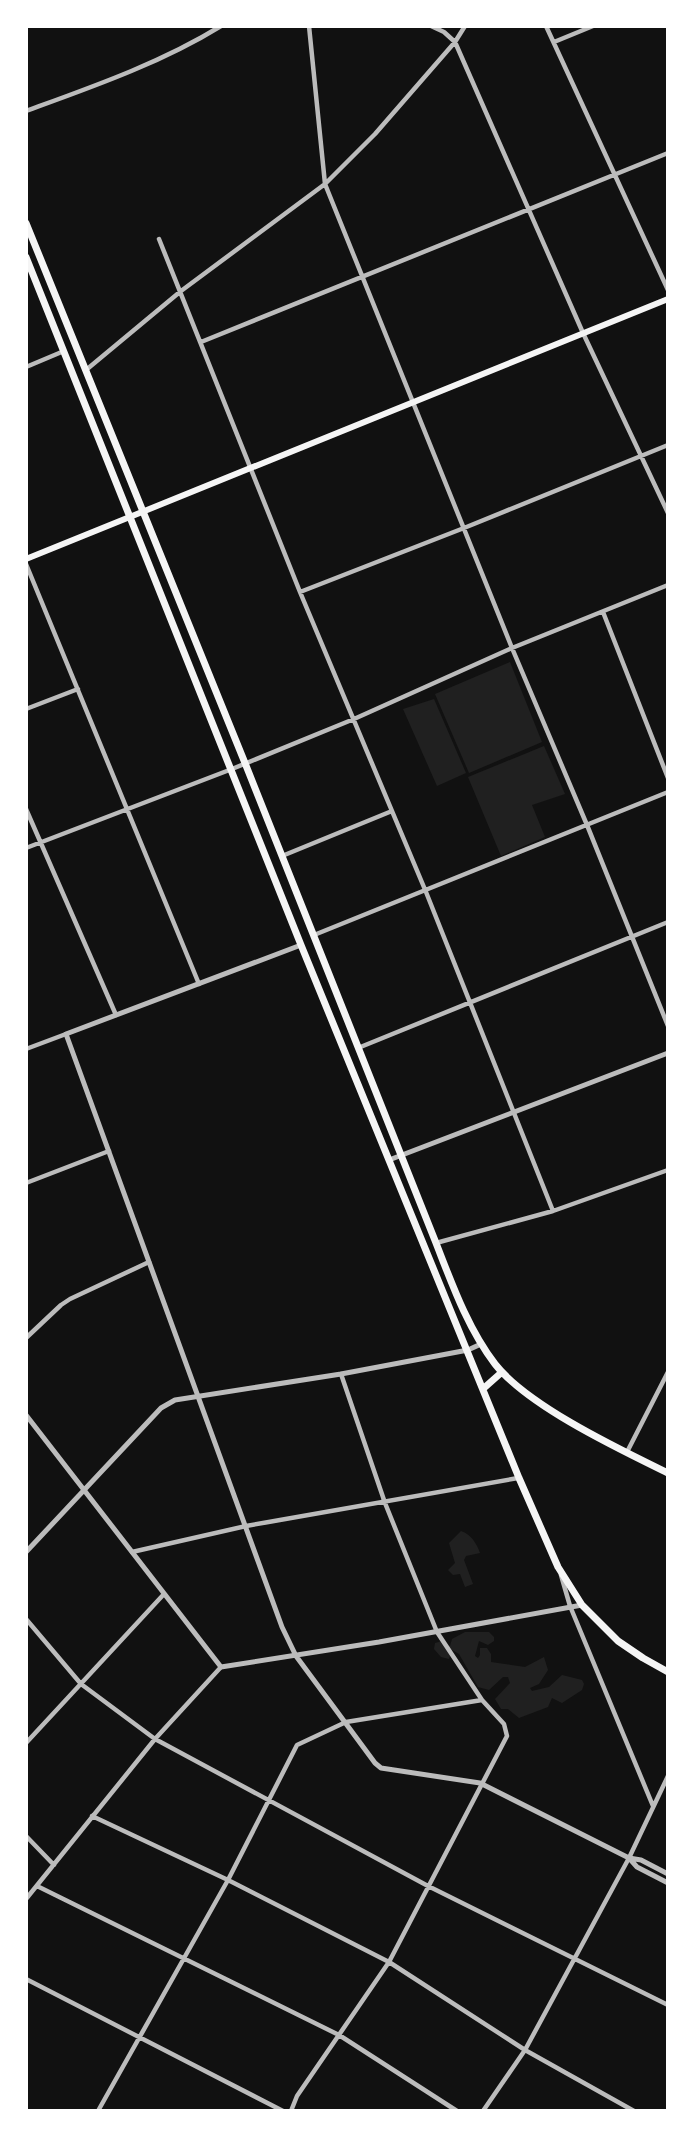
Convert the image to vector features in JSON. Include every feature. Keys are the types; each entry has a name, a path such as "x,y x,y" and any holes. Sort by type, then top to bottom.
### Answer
{"highway":[{"path":"26,223 245,762 436,1243 481,1343 502,1372 527,1393 563,1417 668,1473"},
{"path":"26,257 301,945 558,1567 582,1605 618,1641 668,1672"},
{"path":"484,1388 502,1372"}],"main road":[{"path":"26,559 668,299"}],"street":[{"path":"26,111 188,46 220,26"},
{"path":"309,26 325,184 668,1026"},
{"path":"431,26 444,32 455,42 583,333 668,513"},
{"path":"85,370 181,291 325,184 375,134 455,42 465,26"},
{"path":"546,26 668,290"},
{"path":"554,42 593,26"},
{"path":"201,342 668,153"},
{"path":"159,239 300,592 426,892 512,1112 554,1211"},
{"path":"26,367 64,351"},
{"path":"300,592 668,445"},
{"path":"26,564 199,984"},
{"path":"26,848 232,769 354,719 512,648 668,585"},
{"path":"603,612 668,778"},
{"path":"26,709 78,689"},
{"path":"314,935 668,792"},
{"path":"26,809 116,1015"},
{"path":"282,856 392,811"},
{"path":"358,1048 668,922"},
{"path":"26,1049 301,945"},
{"path":"66,1034 282,1627 296,1656 381,1768 480,1783 629,1858 641,1860 668,1874"},
{"path":"389,1160 668,1054"},
{"path":"26,1183 110,1151"},
{"path":"436,1243 554,1211 668,1170"},
{"path":"26,1338 70,1299 149,1262"},
{"path":"26,1552 161,1408 174,1400 341,1374 468,1350 481,1343"},
{"path":"627,1452 668,1372"},
{"path":"291,2111 297,2096 389,1962 480,1783 507,1736 504,1724 482,1700 437,1632 385,1503 341,1374"},
{"path":"26,1415 221,1667"},
{"path":"131,1552 246,1526 519,1478"},
{"path":"558,1567 570,1606 653,1806"},
{"path":"26,1743 164,1594"},
{"path":"26,1899 155,1739 221,1667 582,1605"},
{"path":"26,1619 81,1684 155,1739 428,1886 668,2005"},
{"path":"98,2111 186,1959 297,1745 346,1722 482,1700"},
{"path":"483,2111 525,2050 629,1858 668,1776"},
{"path":"92,1816 228,1880 389,1962 525,2050 634,2111"},
{"path":"26,1836 54,1865"},
{"path":"629,1858 636,1867 668,1883"},
{"path":"37,1886 339,2035 457,2111"},
{"path":"26,1979 283,2111"}],"shaded area":[{"path":"510,662 542,742 469,773 435,694"},
{"path":"434,699 466,773 437,786 403,709"},
{"path":"544,746 565,794 532,805 545,837 501,856 468,777"},
{"path":"461,1531 468,1534 480,1553 466,1556 464,1560 473,1584 465,1587 460,1574 453,1575 448,1570 455,1563 449,1543"},
{"path":"465,1632 489,1632 494,1637 494,1641 488,1645 479,1641 475,1656 478,1658 480,1648 487,1648 491,1654 491,1662 525,1667 544,1657 548,1670 539,1684 530,1688 532,1691 549,1687 562,1675 582,1680 582,1690 562,1703 552,1698 548,1707 519,1718 508,1709 501,1709 495,1699 510,1683 508,1677 503,1677 489,1690 478,1687 459,1654 452,1650 449,1659 441,1657 434,1649 435,1643 442,1641 446,1647 450,1646 452,1639"}]}
